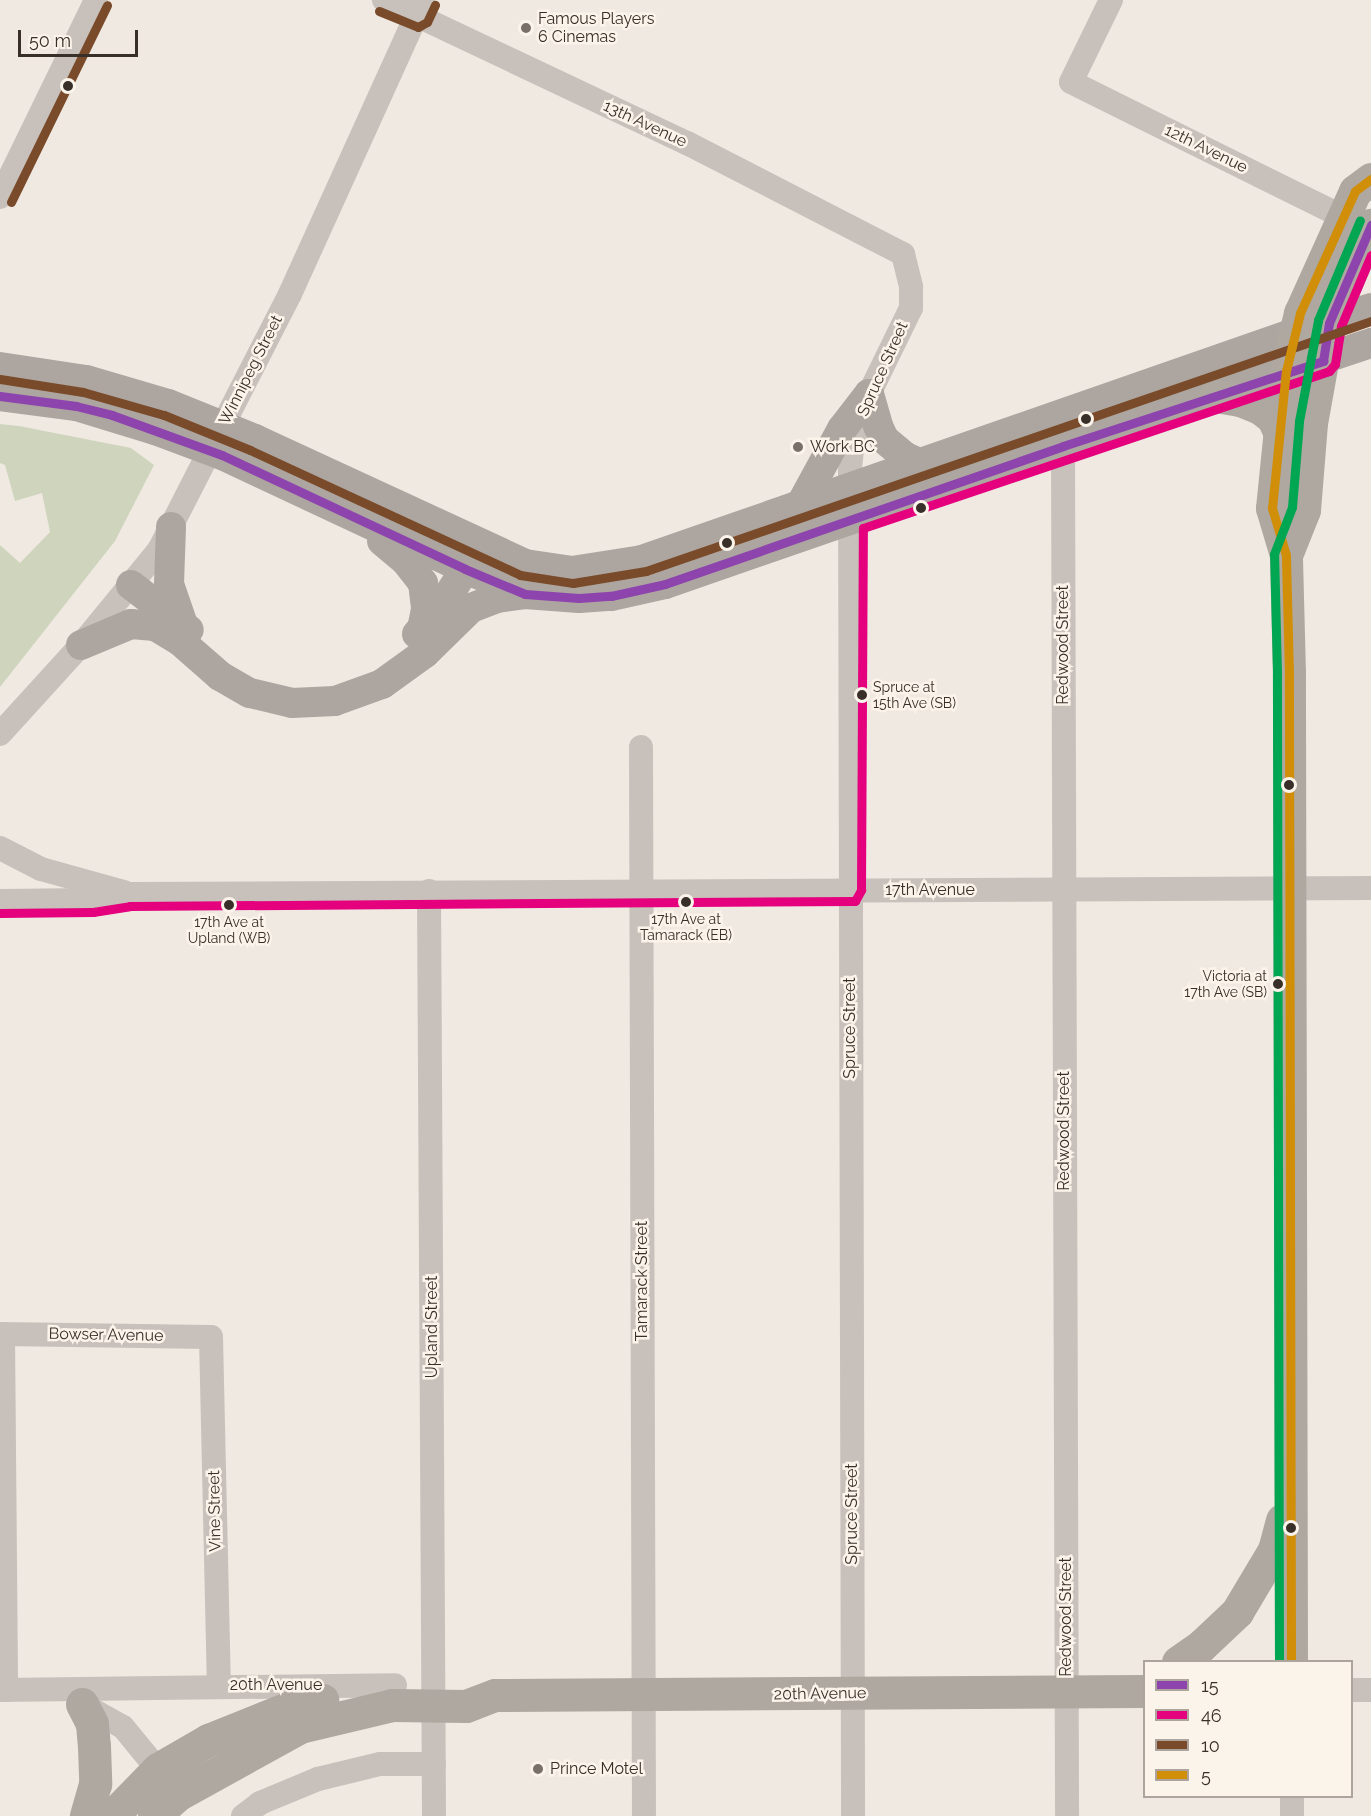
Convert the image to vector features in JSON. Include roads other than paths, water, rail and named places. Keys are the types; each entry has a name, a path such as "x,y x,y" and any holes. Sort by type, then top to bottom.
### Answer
{"highway":[{"path":"1286,555 1304,510 1311,423 1329,322 1361,241 1355,191 1371,179"},
{"path":"1291,1660 1289,673 1286,555 1272,508 1286,371 1294,333 1316,272 1361,241"},
{"path":"1215,396 1240,400 1260,408 1273,418 1280,434"},
{"path":"1181,1660 1201,1646 1237,1612 1274,1550 1290,1493"},
{"path":"1108,1691 1143,1678"},
{"path":"163,1793 208,1740 293,1706 395,1684"},
{"name":"20th Avenue","path":"395,1684 434,1695 468,1685 495,1695 645,1696 1143,1691"},
{"path":"111,1816 300,1727 434,1695"},
{"path":"69,1697 92,1724 95,1784 86,1816"}],"main road":[{"path":"0,396 76,406 155,430 249,452 525,564 572,571 642,560 800,507 1294,333 1371,309"},
{"path":"81,645 131,624 155,626 180,641 220,676 250,693 292,703 334,700 382,684 425,653 471,608 491,600 525,594 579,598 647,589 1371,343"},
{"path":"0,367 86,380 168,404 249,452 344,512 418,573 425,597 422,629"},
{"path":"869,394 884,439 904,456 921,464"},
{"path":"800,507 842,429 869,394"},
{"path":"344,512 465,569 525,594"},
{"path":"171,527 169,584 183,625"},
{"path":"131,585 231,665 256,678 292,687 330,685 375,670 422,629 442,605 482,545"}],"street":[{"path":"0,197 96,0"},
{"name":"13th Avenue","path":"384,0 420,7 903,254"},
{"name":"12th Avenue","path":"1111,0 1071,82 1361,241"},
{"name":"Winnipeg Street","path":"0,734 81,645 159,550 290,294 420,7"},
{"name":"Spruce Street","path":"853,1816 849,890 851,489 853,440 869,394 910,308 911,286 903,254"},
{"name":"Redwood Street","path":"1063,446 1067,1816"},
{"name":"Tamarack Street","path":"641,747 644,1816"},
{"name":"17th Avenue","path":"0,848 41,868 129,894"},
{"name":"17th Avenue","path":"0,901 92,900 129,894 429,891 1371,888"},
{"name":"Upland Street","path":"429,891 434,1816"},
{"path":"2,1334 3,1690"},
{"name":"Bowser Avenue","path":"2,1334 211,1337"},
{"name":"Vine Street","path":"211,1337 219,1686"},
{"name":"20th Avenue","path":"3,1690 69,1697 219,1686 395,1684"},
{"path":"1353,1690 1371,1690"},
{"name":"20th Avenue","path":"69,1697 123,1727 163,1793"},
{"path":"243,1816 260,1803 318,1779 380,1764 434,1764"},
{"path":"1292,1798 1292,1816"}],"place":[{"name":"Famous Players 6 Cinemas","path":"526,28"},
{"name":"Work BC","path":"798,447"},
{"name":"Spruce at 15th Ave (SB)","path":"862,695"},
{"name":"17th Ave at Tamarack (EB)","path":"686,902"},
{"name":"17th Ave at Upland (WB)","path":"229,905"},
{"name":"Victoria at 17th Ave (SB)","path":"1278,984"},
{"name":"Prince Motel","path":"538,1769"}]}
